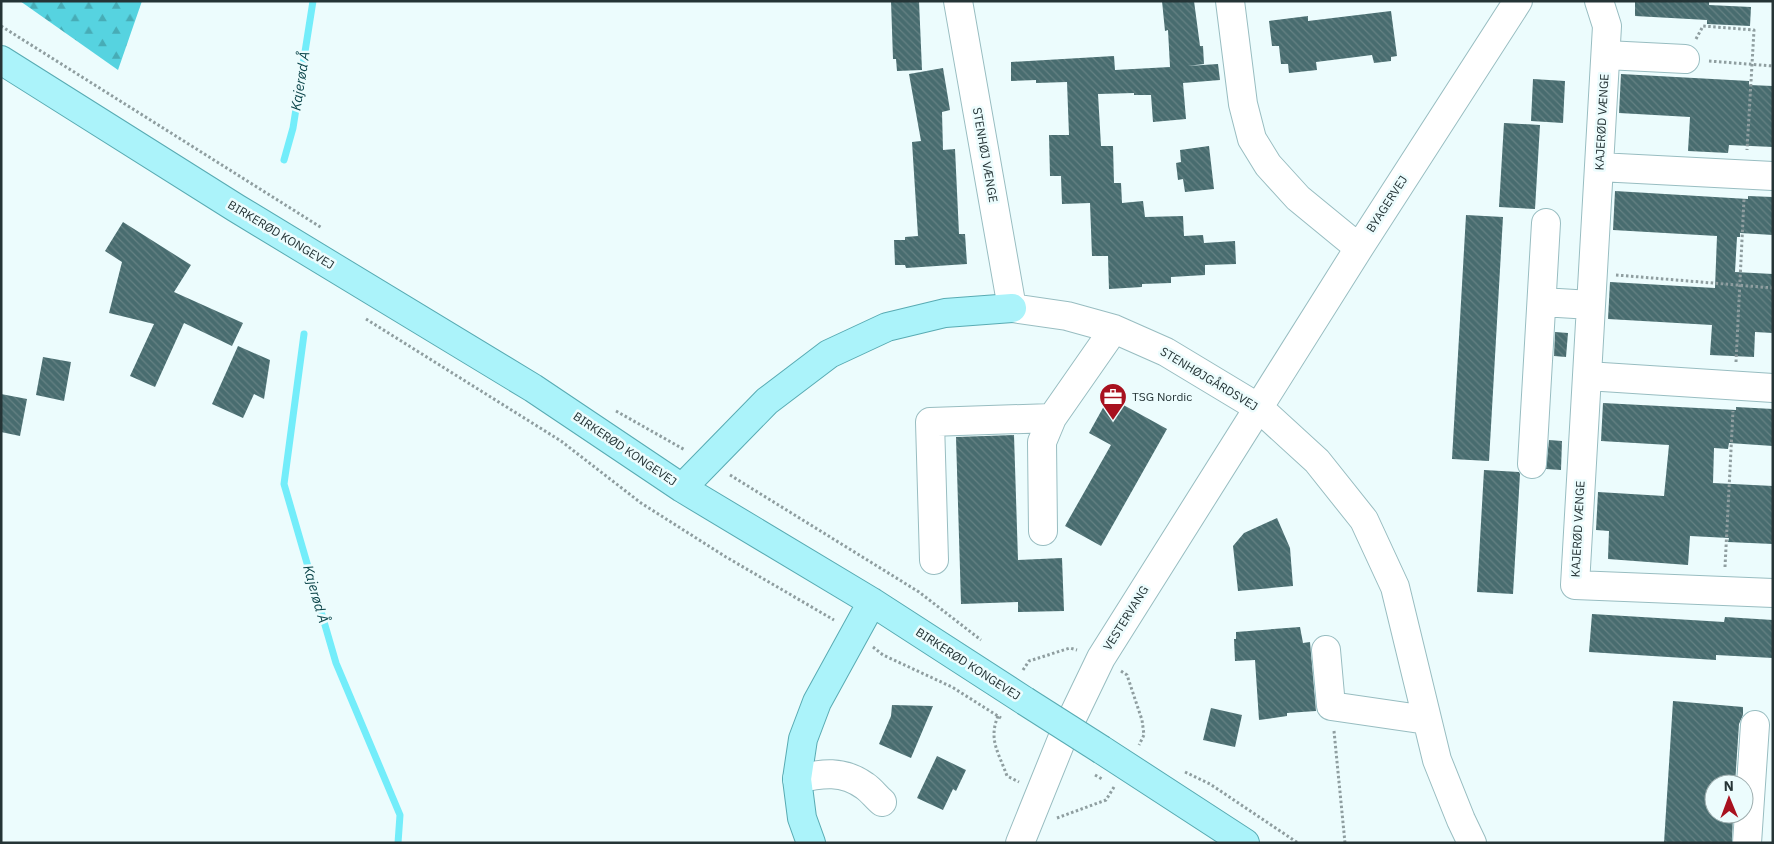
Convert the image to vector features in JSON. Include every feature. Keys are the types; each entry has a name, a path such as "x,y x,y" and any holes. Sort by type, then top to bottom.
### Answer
{"main road":[{"name":"BIRKERØD KONGEVEJ","path":"1,60 236,208 533,388 682,488 872,602 1027,689 1102,750 1245,843"},
{"path":"682,488 767,401 829,354 887,327 944,313 1012,308"},
{"path":"811,843 802,818 797,779 802,739 817,702 872,602"}],"street":[{"name":"STENHØJ VÆNGE","path":"958,1 1012,308"},
{"path":"1230,1 1243,104 1252,139 1268,165 1298,198 1359,248"},
{"name":"BYAGERVEJ","path":"1259,408 1359,248 1518,1"},
{"name":"KAJERØD VÆNGE","path":"1599,1 1607,26 1606,55 1575,585 1773,593"},
{"path":"1606,55 1685,59"},
{"path":"1599,167 1773,176"},
{"path":"1532,464 1546,223"},
{"path":"1542,302 1591,305"},
{"name":"STENHØJGÅRDSVEJ","path":"1012,308 1067,316 1114,328 1166,352 1259,408 1317,461 1364,520 1395,588 1437,760 1460,820 1472,843"},
{"path":"1043,531 1042,442 1052,418 1114,328"},
{"path":"1587,376 1773,388"},
{"name":"VESTERVANG","path":"1020,843 1062,740 1101,658 1135,601 1259,408"},
{"path":"934,560 930,422 1052,418"},
{"path":"1326,650 1331,706 1427,720"},
{"path":"1747,843 1755,725"},
{"path":"797,779 820,773 844,776 865,786 882,802"}],"path":[{"path":"1,26 328,232"},
{"path":"1724,592 1734,385 1740,285 1746,174 1752,65 1754,30 1703,26 1685,59 1752,65 1773,66"},
{"path":"1594,273 1773,288"},
{"path":"363,316 560,441 656,513 726,557 856,633 883,655 952,686 1005,720"},
{"path":"610,407 686,451"},
{"path":"736,479 919,592 982,641"},
{"path":"1027,689 1021,672 1029,661 1070,648"},
{"path":"1126,675 1142,720 1144,735 1139,745"},
{"path":"1331,706 1344,843"},
{"path":"998,716 993,727 993,738 1007,776"},
{"path":"1132,741 1147,750"},
{"path":"1178,769 1210,784 1298,843"},
{"path":"1056,818 1106,800 1114,787"}],"green space":[{"path":"20,1 142,1 118,70"}],"building":[{"path":"891,1 919,1 922,70 897,71 896,59 893,59"},
{"path":"1162,1 1194,1 1200,46 1203,46 1204,64 1188,66 1218,64 1220,80 1183,83 1186,119 1153,122 1151,95 1134,95 1134,93 1098,94 1101,146 1113,146 1114,183 1121,183 1122,203 1143,201 1145,217 1183,216 1184,236 1203,235 1204,243 1235,241 1236,264 1205,265 1205,275 1171,277 1171,283 1142,284 1142,287 1109,289 1108,256 1092,256 1090,203 1062,204 1061,176 1050,176 1049,135 1069,135 1067,82 1036,83 1036,80 1011,81 1011,62 1114,56 1115,70 1170,67 1168,30 1165,31"},
{"path":"1635,1 1709,1 1709,5 1751,7 1750,26 1707,24 1707,20 1635,16"},
{"path":"1391,11 1397,56 1391,57 1391,61 1374,63 1372,55 1316,62 1317,70 1289,73 1288,64 1281,64 1279,46 1272,46 1269,21 1308,16 1308,21"},
{"path":"943,68 950,110 942,112 943,150 955,149 959,234 965,234 967,264 906,268 905,265 895,265 894,240 905,240 905,237 918,236 912,142 921,141 909,74"},
{"path":"1621,74 1749,81 1749,85 1773,86 1773,147 1729,145 1728,153 1688,151 1690,117 1619,113"},
{"path":"1533,79 1565,81 1563,123 1531,121"},
{"path":"1504,123 1540,125 1535,209 1499,207"},
{"path":"1209,146 1214,189 1185,192 1183,179 1178,180 1176,163 1181,162 1180,150"},
{"path":"1615,191 1748,199 1748,196 1773,197 1773,235 1740,233 1740,237 1737,237 1735,272 1773,274 1773,333 1755,332 1754,357 1710,355 1712,325 1608,319 1610,282 1715,288 1717,236 1613,230"},
{"path":"1466,215 1503,217 1489,461 1452,459"},
{"path":"123,222 191,265 174,292 243,323 232,346 184,323 155,387 130,376 154,324 109,313 122,262 105,251"},
{"path":"1555,332 1568,333 1566,357 1554,356"},
{"path":"238,346 270,360 264,399 254,394 243,418 212,404"},
{"path":"43,357 71,362 64,401 36,395"},
{"path":"1,394 27,399 20,436 1,432"},
{"path":"1109,397 1167,429 1101,546 1065,526 1111,445 1089,433"},
{"path":"1603,403 1736,410 1736,407 1773,409 1773,446 1729,443 1728,449 1714,448 1713,483 1773,486 1773,544 1728,542 1729,538 1690,536 1688,565 1608,559 1609,531 1596,530 1598,492 1664,496 1669,445 1601,441"},
{"path":"1014,435 1018,560 1062,558 1064,611 1018,612 1018,602 961,604 956,437"},
{"path":"1549,440 1562,441 1561,470 1546,469"},
{"path":"1484,470 1519,472 1520,474 1513,594 1477,592"},
{"path":"1277,518 1290,548 1293,586 1238,591 1233,546 1244,533"},
{"path":"1592,614 1724,622 1725,617 1773,620 1773,658 1716,655 1716,660 1589,652"},
{"path":"1300,627 1303,643 1310,642 1316,711 1287,713 1287,716 1259,720 1255,660 1235,661 1234,639 1236,639 1236,632"},
{"path":"1673,701 1743,707 1743,715 1739,724 1736,774 1704,774 1704,824 1733,824 1732,843 1664,843"},
{"path":"892,705 933,706 911,758 879,744 891,716"},
{"path":"1211,708 1242,715 1235,747 1203,740"},
{"path":"937,756 966,770 956,791 953,789 943,810 917,798"}],"waterway":[{"name":"Kajerød Å","path":"284,160 293,128 313,1"},
{"name":"Kajerød Å","path":"304,334 284,484 336,663 400,815 398,843"}],"place":[{"name":"TSG Nordic","path":"1113,421"}]}
